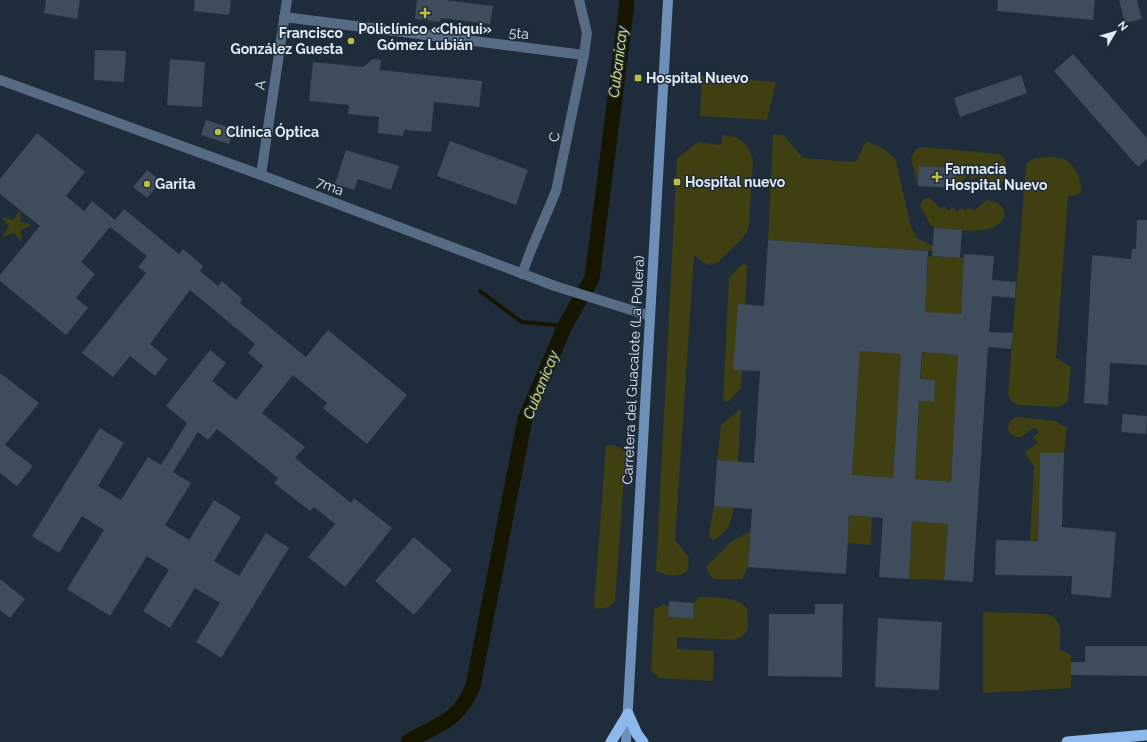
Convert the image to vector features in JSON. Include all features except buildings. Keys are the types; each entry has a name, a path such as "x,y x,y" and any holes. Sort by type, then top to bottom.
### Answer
{"highway":[{"path":"611,742 628,714"},
{"path":"628,714 637,734 643,742"},
{"path":"1067,742 1147,735"}],"main road":[{"name":"Carretera del Guacalote (La Pollera)","path":"626,742 668,0"}],"street":[{"name":"A","path":"261,175 287,0"},
{"name":"C","path":"522,274 556,191 584,55 587,33 579,0"},
{"name":"5ta","path":"284,17 584,55"},
{"name":"7ma","path":"0,80 261,175 555,286 650,316"}],"shaded area":[{"path":"702,76 776,82 767,120 700,116"},
{"path":"773,134 783,135 803,158 856,162 867,141 886,151 896,160 910,224 917,238 933,246 933,251 768,240"},
{"path":"723,135 734,137 746,144 753,159 749,225 747,232 742,239 717,263 710,265 694,255 675,540 689,558 688,570 680,575 673,576 656,571 677,158 698,142 721,145"},
{"path":"923,147 999,154 1003,158 1007,169 1004,181 995,187 988,187 989,181 986,176 981,180 977,176 972,180 968,175 955,188 956,168 919,166 918,186 911,158 916,149"},
{"path":"1054,157 1065,160 1073,167 1081,182 1081,193 1068,197 1056,358 1071,367 1068,400 1059,407 1018,405 1011,401 1008,394 1026,166 1028,162 1035,158"},
{"path":"929,197 941,209 944,206 949,211 953,207 957,212 962,208 965,211 969,207 974,211 987,200 995,202 1003,209 1003,218 1000,223 988,229 968,231 934,228 930,224 920,206 923,200"},
{"path":"20,210 21,222 32,225 21,230 22,242 14,233 2,237 9,226 1,217 13,220"},
{"path":"928,256 964,258 960,328 949,313 937,313 924,325"},
{"path":"744,264 747,266 741,388 729,401 725,402 723,399 729,278 740,266"},
{"path":"861,338 902,341 892,492 851,489"},
{"path":"923,342 935,353 947,354 948,345 959,345 950,497 939,481 928,480 914,494"},
{"path":"741,409 738,462 717,460 721,425"},
{"path":"1016,417 1056,421 1067,428 1064,453 1040,453 1038,540 1030,541 1034,467 1025,452 1038,443 1033,437 1039,432 1035,427 1021,437 1016,437 1011,434 1008,426 1009,423"},
{"path":"606,445 617,446 626,453 615,601 609,607 599,609 594,607"},
{"path":"714,506 734,507 732,518 728,527 722,534 713,540 710,538 709,534"},
{"path":"913,507 926,522 938,523 949,510 944,580 909,579"},
{"path":"849,515 872,517 871,545 847,543"},
{"path":"750,531 748,567 742,579 712,578 707,570 707,566 731,542"},
{"path":"699,597 731,599 742,604 747,608 748,624 746,632 738,638 732,640 677,637 677,649 714,651 713,681 659,678 651,671 654,609 664,604 669,607 668,617 693,619 694,603"},
{"path":"983,612 1048,614 1053,617 1057,621 1060,629 1060,650 1071,655 1071,688 983,693"}],"waterway":[{"name":"Cubanicay","path":"408,742 441,724 456,713 468,697 473,686 525,419 565,326 592,278 627,4 626,0"},
{"path":"480,291 522,322 565,326"}],"place":[{"name":"Policlínico «Chiqui» Gómez Lubián","path":"425,13"},
{"name":"Francisco González Guesta","path":"351,41"},
{"name":"Hospital Nuevo","path":"638,78"},
{"name":"Clínica Óptica","path":"218,132"},
{"name":"Farmacia Hospital Nuevo","path":"937,177"},
{"name":"Hospital nuevo","path":"677,182"},
{"name":"Garita","path":"147,184"}]}
